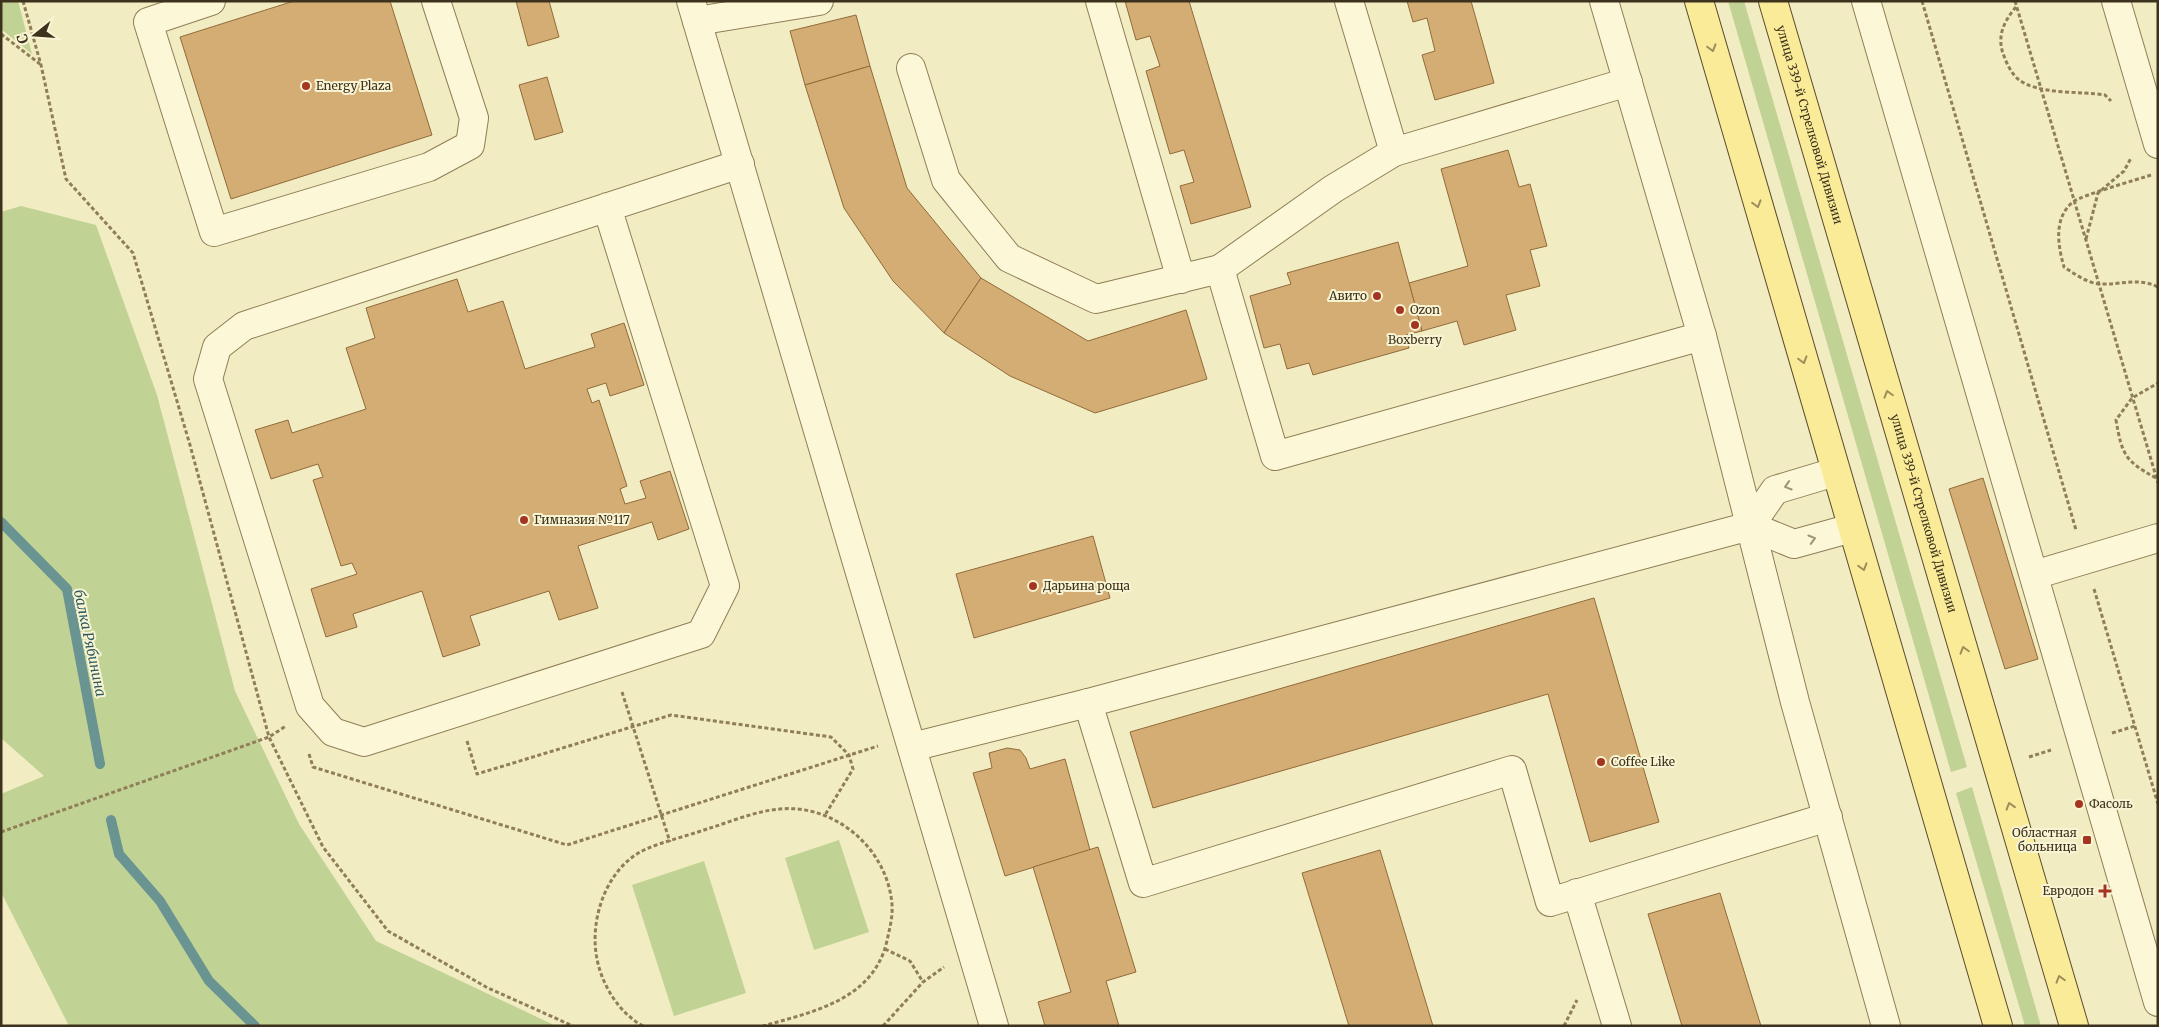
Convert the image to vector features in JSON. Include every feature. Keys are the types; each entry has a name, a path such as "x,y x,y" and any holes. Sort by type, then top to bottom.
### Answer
{"main road":[{"path":"1698,1 1998,1026"},
{"name":"улица 339-й Стрелковой Дивизии","path":"1773,1 2074,1026"}],"lane":[{"path":"211,1 148,22 214,232 429,167 470,145 474,118 436,1"},
{"path":"819,1 694,11 994,1026"},
{"path":"1100,1 1181,279"},
{"path":"1350,1 1394,152"},
{"path":"1604,1 1702,336 1750,526 1886,1026"},
{"path":"1866,1 2158,1002"},
{"path":"2116,1 2145,146"},
{"path":"911,68 946,180 1009,258 1096,299 1220,269 1333,189 1394,152 1628,82"},
{"path":"607,207 725,586 701,634 364,742 332,732 310,706 208,379 217,347 244,326 607,207 740,164"},
{"path":"1220,269 1274,456 1702,336"},
{"path":"1750,526 1775,490 1835,472"},
{"path":"912,747 1088,703 1750,526 1794,544 1852,528"},
{"path":"2034,575 2158,538"},
{"path":"1088,703 1142,883 1512,770 1550,902 1828,817"},
{"path":"1577,893 1617,1026"}],"path":[{"path":"23,1 41,65 66,179 132,253 190,445 269,737 323,847 388,931 488,988 573,1026"},
{"path":"1922,1 2158,804"},
{"path":"2015,1 2158,483"},
{"path":"2016,7 2007,18 2001,30 2002,51 2010,69 2019,80 2041,90 2105,95 2115,105"},
{"path":"1,34 41,65"},
{"path":"2086,240 2098,193 2124,170 2131,158 2145,146"},
{"path":"2158,173 2074,201 2062,216 2058,233 2064,267 2081,278 2099,284 2145,281 2158,286"},
{"path":"2156,478 2133,465 2120,444 2116,420 2132,398 2158,383"},
{"path":"612,662 670,842"},
{"path":"1,832 269,737 296,719 310,706"},
{"path":"458,712 478,774 671,715 831,736 849,755 853,769 825,815"},
{"path":"1998,768 2135,726"},
{"path":"308,751 313,768 567,845 895,741 912,747"},
{"path":"643,1026 621,1008 608,989 599,968 595,946 595,923 601,901 612,881 626,864 644,850 757,813 779,809 803,809 825,815 846,826 864,840 878,859 884,873 892,904 891,927 884,949 874,970 864,982 840,1001 819,1010 763,1026"},
{"path":"884,949 910,961 923,982"},
{"path":"883,1026 923,982 957,958 972,952"}],"green space":[{"path":"1,1 18,1 32,54 1,29"},
{"path":"1728,1 1744,1 1967,767 1951,772"},
{"path":"21,206 96,225 157,395 235,691 299,824 376,941 556,1026 69,1026 1,892 1,794 44,776 1,738 1,212"},
{"path":"1972,787 2041,1026 2025,1026 1956,793"},
{"path":"839,840 869,932 814,950 785,858"},
{"path":"704,861 746,993 674,1016 632,885"}],"building":[{"name":"Energy Plaza","path":"294,1 390,1 432,135 231,199 180,37"},
{"path":"516,1 549,1 559,37 528,46"},
{"path":"1125,1 1189,1 1251,207 1191,224 1180,186 1194,182 1184,150 1170,154 1146,71 1160,66 1150,36 1136,40"},
{"path":"1407,1 1471,1 1494,83 1435,100 1422,55 1435,51 1427,18 1413,22"},
{"path":"856,15 870,66 805,85 790,31"},
{"path":"870,66 907,188 981,278 944,333 893,281 844,208 805,85"},
{"path":"547,77 563,132 535,140 519,85"},
{"path":"1508,150 1519,187 1530,184 1547,246 1530,250 1540,286 1506,295 1516,330 1464,345 1457,321 1422,331 1409,283 1468,266 1441,169"},
{"path":"1398,242 1422,331 1406,335 1409,348 1313,375 1309,363 1287,369 1280,344 1264,348 1250,296 1291,284 1287,273"},
{"path":"981,278 1088,341 1186,310 1207,379 1095,413 1010,376 944,333"},
{"path":"457,279 468,312 503,301 525,369 595,347 591,334 624,323 644,385 610,396 606,383 587,389 592,403 599,400 627,486 620,489 625,504 646,498 640,481 670,471 689,529 658,540 652,522 578,546 598,608 559,620 549,591 470,616 480,645 443,657 422,591 353,614 357,627 326,637 311,589 357,574 352,563 341,566 313,480 323,477 318,464 271,479 255,430 288,420 292,433 366,409 346,348 375,338 366,308"},
{"path":"1983,478 2038,659 2005,669 1949,489"},
{"name":"Дарьина роща","path":"1093,536 1110,598 974,638 956,574"},
{"path":"1594,598 1659,822 1590,842 1548,694 1153,808 1130,732"},
{"path":"1007,748 1020,750 1026,758 1030,769 1065,759 1090,850 1005,876 973,773 992,768 989,753"},
{"path":"1098,847 1136,972 1106,981 1119,1026 1045,1026 1038,1002 1071,992 1033,867"},
{"path":"1380,850 1433,1026 1349,1026 1302,873"},
{"path":"1720,893 1761,1026 1682,1026 1648,914"}],"waterway":[{"name":"балка Рябинина","path":"1,522 67,589 100,764"},
{"name":"балка Рябинина","path":"111,820 119,854 160,901 209,981 255,1026"}],"place":[{"name":"Energy Plaza","path":"306,86"},
{"name":"Авито","path":"1377,296"},
{"name":"Ozon","path":"1400,310"},
{"name":"Boxberry","path":"1415,325"},
{"name":"Гимназия №117","path":"524,520"},
{"name":"Дарьина роща","path":"1033,586"},
{"name":"Coffee Like","path":"1601,762"},
{"name":"Фасоль","path":"2079,804"},
{"name":"Областная больница","path":"2087,840"},
{"name":"Евродон","path":"2105,891"}]}
